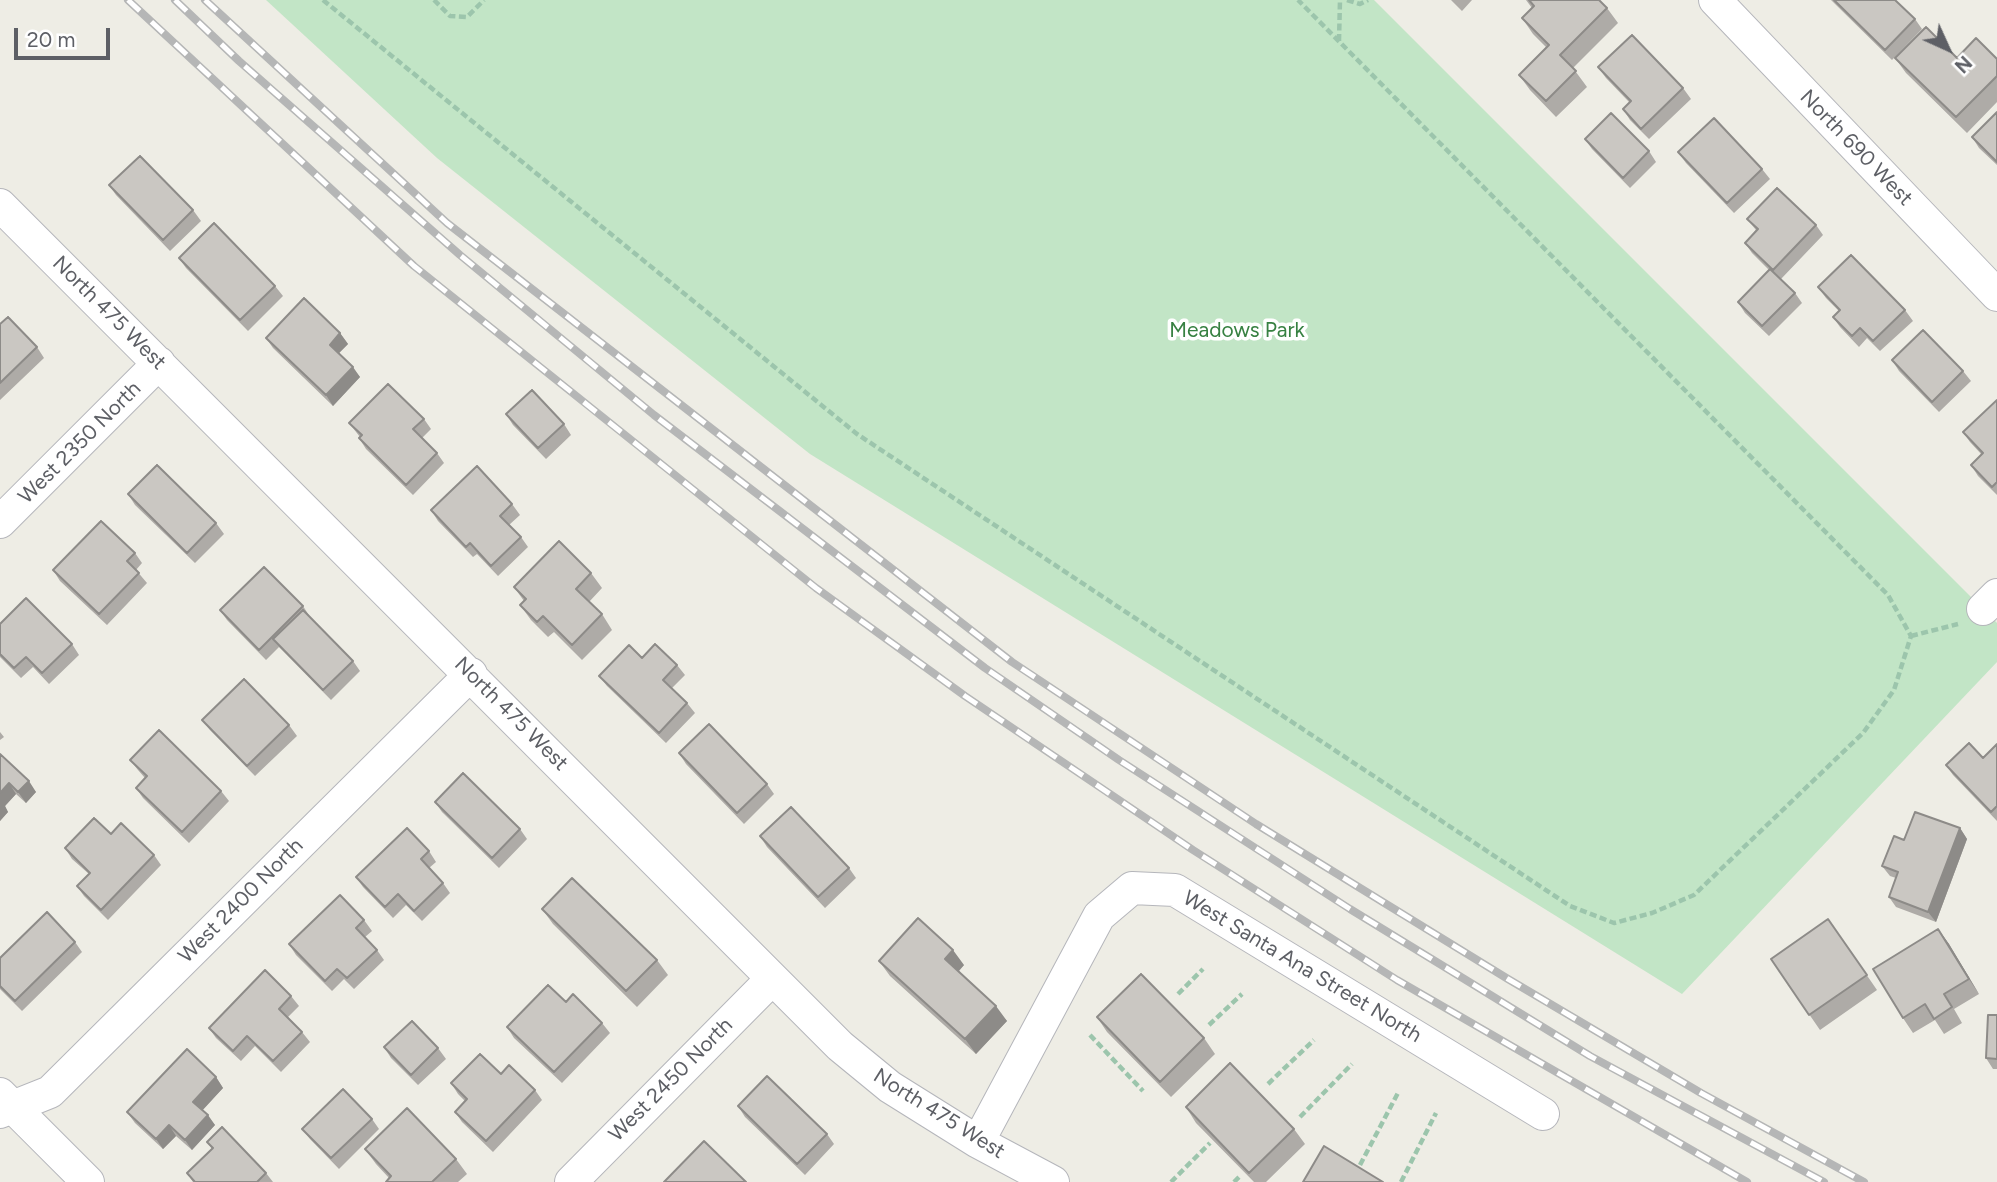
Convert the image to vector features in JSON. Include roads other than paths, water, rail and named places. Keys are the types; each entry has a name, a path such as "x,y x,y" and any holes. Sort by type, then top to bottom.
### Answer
{"street":[{"name":"North 690 West","path":"1715,0 1997,295"},
{"name":"North 475 West","path":"0,205 840,1046 890,1087 978,1142 1053,1182"},
{"name":"West 2350 North","path":"0,522 159,363"},
{"name":"West 2400 North","path":"4,1104 50,1092 471,674"},
{"name":"West Santa Ana Street North","path":"978,1142 1099,916 1132,888 1175,890 1543,1114"},
{"name":"West 2450 North","path":"571,1182 772,979"},
{"path":"4,1104 88,1182"}],"railway":[{"path":"128,0 414,266 816,588 965,696 1193,850 1397,980 1747,1182"},
{"path":"175,0 239,61 460,255 654,415 985,668 1119,760 1350,909 1590,1056 1824,1182"},
{"path":"205,0 447,223 1012,662 1256,824 1508,979 1701,1093 1864,1182"}],"park label":[{"name":"Meadows Park","path":"1237,331"}]}
